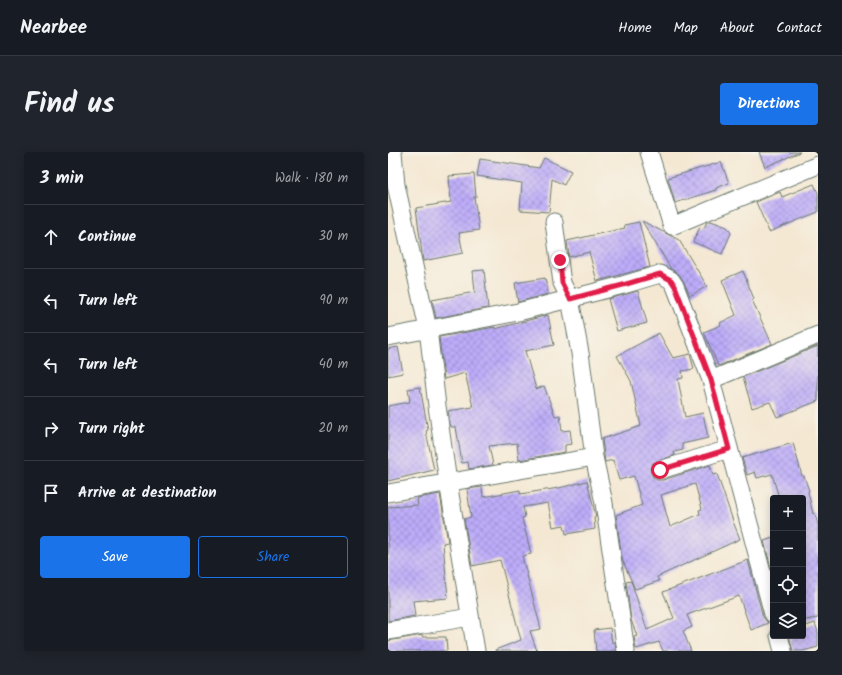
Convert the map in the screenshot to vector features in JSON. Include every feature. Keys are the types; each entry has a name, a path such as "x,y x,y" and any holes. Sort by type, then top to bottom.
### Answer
{"street":[{"path":"393,152 392,186 428,328 448,482 460,546 476,651"},
{"path":"649,152 672,226 816,160"},
{"path":"554,222 562,283 570,299 580,353 594,457 604,503 626,651"},
{"path":"388,337 428,328 518,312 660,274 666,276 675,286 711,380 770,603"},
{"path":"711,380 818,335"},
{"path":"660,470 729,449"},
{"path":"388,493 594,457"},
{"path":"388,631 470,617"},
{"path":"780,639 783,651"}],"building":[{"path":"759,152 800,152 765,167"},
{"path":"544,158 571,171 564,185 552,179 549,212 520,210 522,183 477,176 480,159 539,168"},
{"path":"721,162 729,183 716,188 716,190 675,203 668,178"},
{"path":"474,174 476,197 474,197 479,230 459,233 463,253 423,261 416,208 451,202 449,176"},
{"path":"814,184 818,193 818,212 769,232 756,202 780,192 782,197"},
{"path":"642,221 679,240 707,286 690,296 683,280 679,274 671,269"},
{"path":"711,221 727,227 731,233 722,254 693,242 700,227 704,228 707,222"},
{"path":"639,222 650,267 597,281 589,252 569,257 567,241 625,228 624,225"},
{"path":"484,270 488,308 436,318 432,300 475,292 473,271"},
{"path":"743,271 754,299 752,300 772,344 718,366 704,332 721,325 720,323 736,315 722,280"},
{"path":"545,278 548,294 518,302 515,283"},
{"path":"638,291 647,323 617,331 608,299"},
{"path":"548,315 554,345 525,351 536,389 544,386 555,416 560,415 562,431 570,430 572,444 565,445 565,452 519,460 517,443 489,446 493,465 469,469 468,462 462,463 456,427 451,427 448,411 473,407 465,373 444,379 439,337 495,327 495,329"},
{"path":"659,333 673,358 690,354 694,369 682,371 683,378 678,379 685,417 703,413 708,438 682,444 683,450 674,452 675,455 653,463 650,468 651,473 657,480 663,480 710,465 713,475 717,474 740,539 657,577 659,581 635,589 622,559 616,515 642,505 634,476 619,480 613,460 605,462 602,439 641,426 631,381 617,356","holes":["695,484 702,509 699,510 700,514 670,527 661,495"]},
{"path":"818,346 818,401 777,417 770,402 752,408 743,377"},
{"path":"398,347 403,373 388,376 388,349"},
{"path":"420,387 428,430 426,431 434,470 388,481 388,406 410,402 408,389"},
{"path":"793,443 802,476 804,476 809,491 813,514 815,513 818,525 818,618 806,620 806,495 778,495 772,474 757,478 755,472 747,475 742,458"},
{"path":"587,481 596,517 594,517 595,529 566,534 564,525 553,527 548,503 523,507 525,517 522,518 531,554 522,556 541,629 530,631 537,651 495,651 521,640 500,560 472,566 464,519 471,517 467,489 482,487 483,497 520,490 520,494 559,488"},
{"path":"440,494 448,542 443,543 448,598 413,601 415,616 388,621 388,507 418,505 417,498"},
{"path":"770,539 770,564 764,541"},
{"path":"748,560 763,617 768,623 751,630 739,596 687,615 692,627 683,631 691,651 663,651 659,642 636,649 634,637 637,636 631,620 626,582 631,581 647,630 674,618 663,592"},
{"path":"815,623 818,632 818,647 803,651 793,651 790,639 806,639 806,626"},
{"path":"610,628 612,643 615,642 616,651 596,651 594,630"},
{"path":"422,635 422,637 446,637 447,651 388,651 388,641"}],"route":[{"path":"560,260 562,283 570,299 660,274 671,280 675,286 711,380 729,449 660,470"}]}
